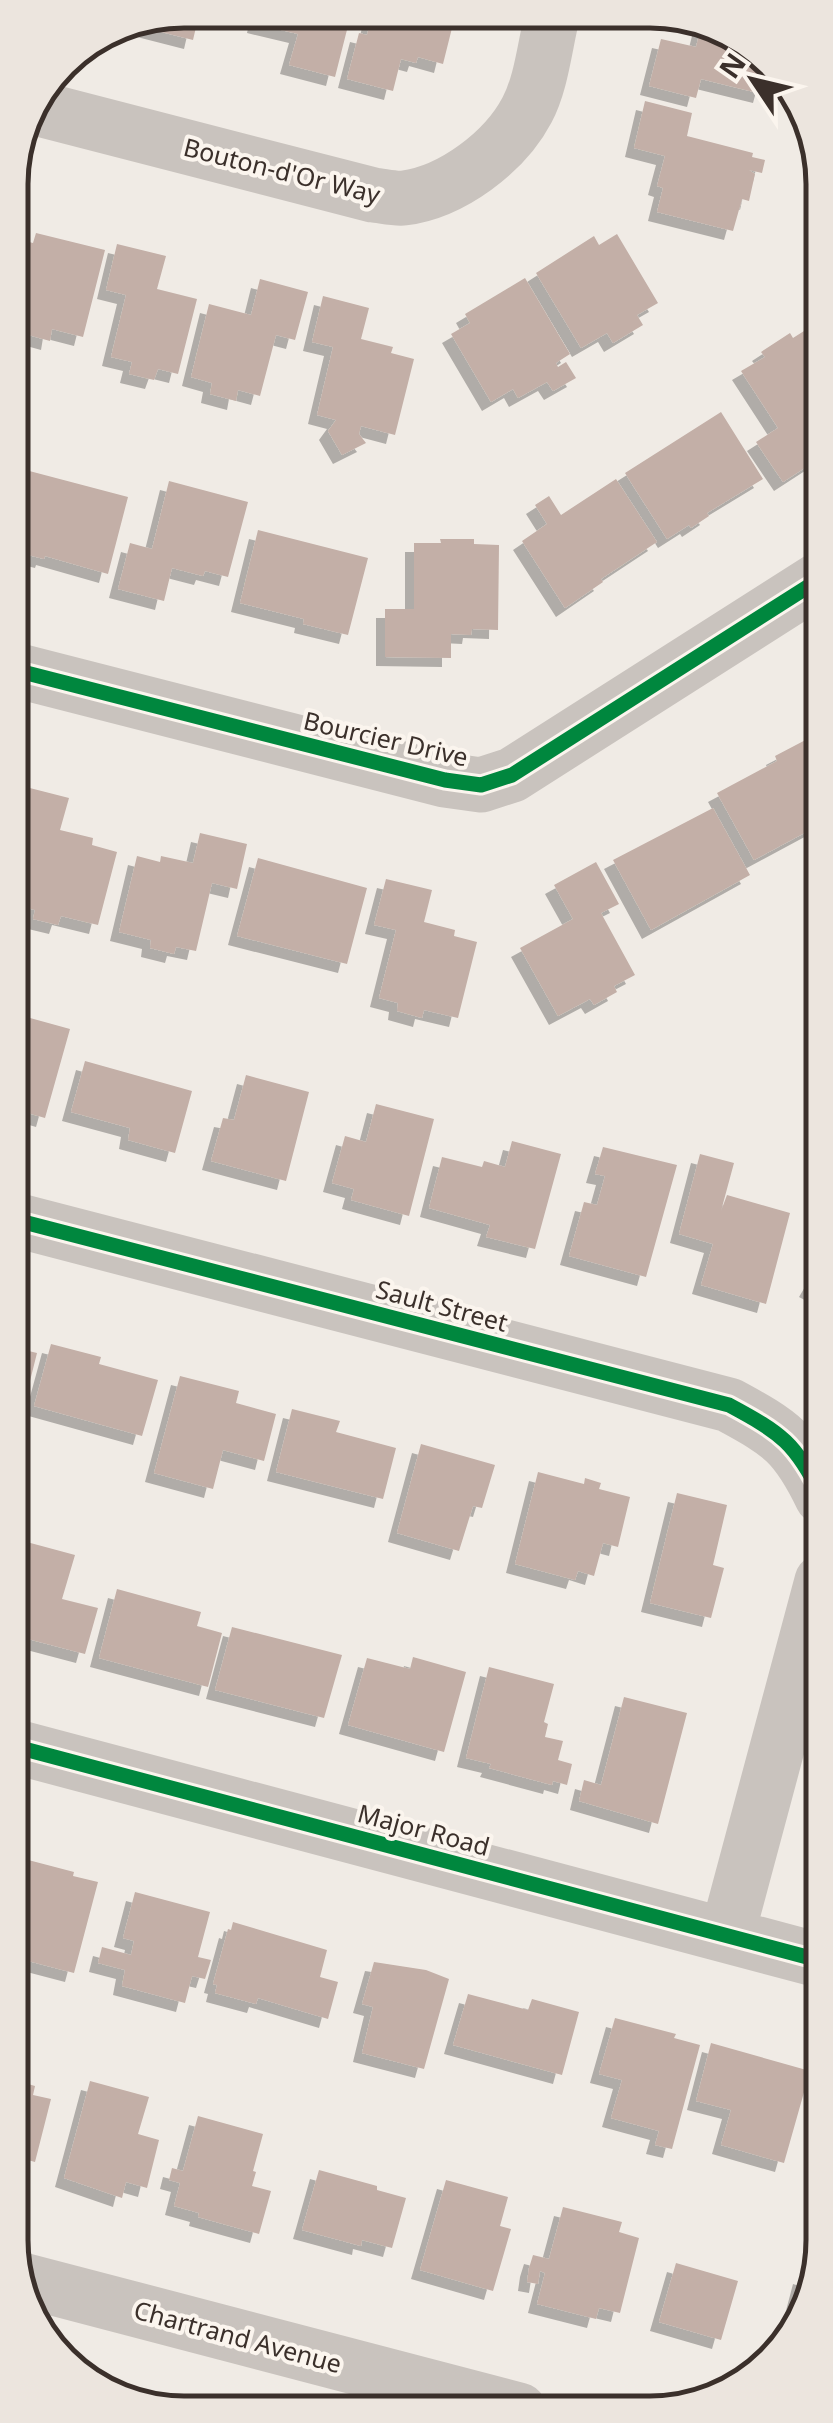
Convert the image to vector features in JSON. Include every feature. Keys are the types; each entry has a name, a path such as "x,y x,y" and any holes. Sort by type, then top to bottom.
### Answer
{"street":[{"name":"Bouton-d'Or Way","path":"46,111 373,195 402,198 436,189 480,163 512,134 529,107 549,28"},
{"name":"Bourcier Drive","path":"28,673 445,780 481,785 526,766 806,589"},
{"name":"Sault Street","path":"28,1224 729,1405 762,1422 794,1446 805,1467"},
{"path":"727,1935 805,1643"},
{"name":"Major Road","path":"28,1750 805,1957"},
{"name":"Chartrand Avenue","path":"34,2283 466,2396"}],"building":[{"path":"196,28 193,40 154,30"},
{"path":"273,28 347,28 335,77 289,65 298,34"},
{"path":"369,28 452,28 443,64 418,57 416,63 401,59 393,91 347,79 359,33 367,35"},
{"path":"699,36 745,60 766,80 762,94 701,79 696,98 649,86 661,39 696,47"},
{"path":"645,101 692,113 687,136 753,153 752,157 765,160 762,173 749,170 755,174 749,201 742,199 733,231 657,212 663,188 657,186 665,156 634,148"},
{"path":"36,233 105,250 83,337 52,329 50,341 28,335 28,242 33,243"},
{"path":"617,234 658,303 637,315 643,325 613,343 607,333 581,348 536,273 594,236 599,245"},
{"path":"117,244 166,256 157,289 197,299 178,374 158,369 154,380 129,374 132,362 111,357 126,295 106,290"},
{"path":"525,278 570,354 556,363 558,367 566,362 576,378 553,391 547,382 518,398 513,389 491,402 451,334 470,323 465,314"},
{"path":"260,279 308,292 295,340 276,335 260,396 238,390 236,401 210,394 212,383 191,377 209,304 251,315"},
{"path":"323,296 369,308 361,339 393,347 391,353 414,359 395,435 361,426 359,434 366,443 342,455 328,431 336,420 317,415 333,347 312,342"},
{"path":"806,330 806,467 783,482 756,442 778,428 741,371 765,357 761,352 790,333 793,338"},
{"path":"721,412 763,479 707,513 709,516 691,528 689,525 667,539 625,473"},
{"path":"28,471 128,497 108,574 45,556 44,559 28,555"},
{"path":"616,479 657,542 565,608 522,541 547,524 535,505 549,496 561,515"},
{"path":"169,481 248,502 228,577 172,568 164,601 118,589 130,543 152,549"},
{"path":"258,530 368,558 348,635 240,603"},
{"path":"440,539 474,539 474,544 499,545 498,630 472,629 471,635 451,634 451,658 385,657 385,609 414,609 414,543 441,543"},
{"path":"806,740 806,832 754,860 717,793 777,761 775,756"},
{"path":"28,788 69,798 60,830 93,838 92,845 117,852 98,925 61,916 58,925 33,919 35,910 28,908"},
{"path":"713,808 750,875 651,930 613,860"},
{"path":"200,833 247,844 237,889 212,883 196,951 176,947 174,954 150,948 151,940 119,932 137,856 160,862 161,856 193,863"},
{"path":"258,858 367,888 347,964 237,936"},
{"path":"596,862 619,904 601,913 635,975 614,986 617,992 594,1005 590,999 558,1016 520,948 573,919 554,885"},
{"path":"386,879 432,890 424,922 455,930 454,936 477,942 458,1018 424,1010 422,1018 397,1011 398,1003 379,998 396,930 374,925"},
{"path":"28,1017 70,1029 45,1118 28,1113"},
{"path":"85,1061 192,1091 175,1153 128,1140 130,1128 71,1112"},
{"path":"246,1075 309,1092 286,1181 211,1161 223,1118 234,1120"},
{"path":"376,1104 434,1119 409,1216 351,1200 354,1189 332,1183 345,1136 366,1142"},
{"path":"512,1141 561,1154 535,1249 486,1237 490,1225 429,1208 442,1157 482,1167 484,1161 505,1167"},
{"path":"603,1147 677,1165 646,1277 569,1256 584,1202 597,1205 605,1176 595,1174"},
{"path":"700,1154 734,1163 721,1211 727,1195 790,1213 766,1304 701,1285 713,1244 679,1234"},
{"path":"51,1344 101,1357 99,1364 158,1380 142,1436 34,1406"},
{"path":"28,1351 37,1353 28,1389"},
{"path":"180,1376 239,1391 236,1403 276,1414 264,1461 223,1450 213,1489 154,1473"},
{"path":"292,1409 340,1421 336,1432 396,1448 383,1499 276,1472"},
{"path":"421,1444 495,1465 482,1508 473,1506 459,1551 397,1533"},
{"path":"538,1472 584,1484 585,1478 601,1483 599,1489 630,1497 618,1547 603,1543 594,1576 578,1571 575,1580 515,1564"},
{"path":"677,1493 727,1505 713,1565 724,1568 711,1618 650,1603"},
{"path":"28,1542 75,1555 62,1599 98,1608 85,1654 28,1639"},
{"path":"117,1589 201,1612 197,1626 222,1633 208,1687 99,1658"},
{"path":"232,1627 342,1655 324,1718 215,1690"},
{"path":"413,1657 466,1672 444,1752 348,1725 367,1658 410,1669"},
{"path":"489,1667 554,1684 544,1722 548,1724 545,1737 563,1741 558,1760 572,1764 567,1785 553,1781 552,1785 466,1758"},
{"path":"624,1697 687,1713 658,1824 579,1801 584,1780 601,1785"},
{"path":"28,1860 98,1882 74,1973 28,1961"},
{"path":"135,1892 210,1912 198,1957 211,1960 205,1979 192,1976 185,2003 122,1986 125,1970 98,1963 102,1947 131,1955 134,1941 123,1938"},
{"path":"233,1922 327,1950 320,1977 338,1982 328,2019 258,1998 256,2004 215,1993 217,1985 213,1984"},
{"path":"374,1962 426,1970 449,1979 424,2069 362,2053 373,2007 362,2004"},
{"path":"468,1994 528,2010 532,1999 579,2012 562,2075 453,2045"},
{"path":"615,2018 676,2034 674,2038 700,2045 672,2149 655,2145 659,2131 611,2118 622,2080 599,2074"},
{"path":"711,2043 805,2070 805,2088 784,2163 721,2145 731,2110 696,2101"},
{"path":"90,2081 149,2097 138,2134 159,2140 147,2188 126,2182 122,2198 64,2178"},
{"path":"28,2084 35,2086 33,2095 51,2099 35,2162 28,2160"},
{"path":"198,2116 263,2134 252,2186 271,2191 259,2234 174,2206 180,2183 169,2180 172,2168 183,2171"},
{"path":"319,2170 406,2198 392,2248 362,2240 361,2246 302,2230"},
{"path":"446,2180 508,2197 500,2226 511,2229 493,2291 420,2270"},
{"path":"563,2207 622,2222 619,2232 639,2238 620,2313 599,2308 596,2319 537,2304 545,2273 540,2271 538,2284 527,2282 529,2268 533,2255 549,2259"},
{"path":"676,2263 738,2281 721,2340 659,2322"}],"cycle path":[{"path":"28,673 445,780 481,785 512,775 806,588"},
{"path":"28,1223 729,1405 785,1441 805,1467"},
{"path":"28,1750 805,1957"}]}
